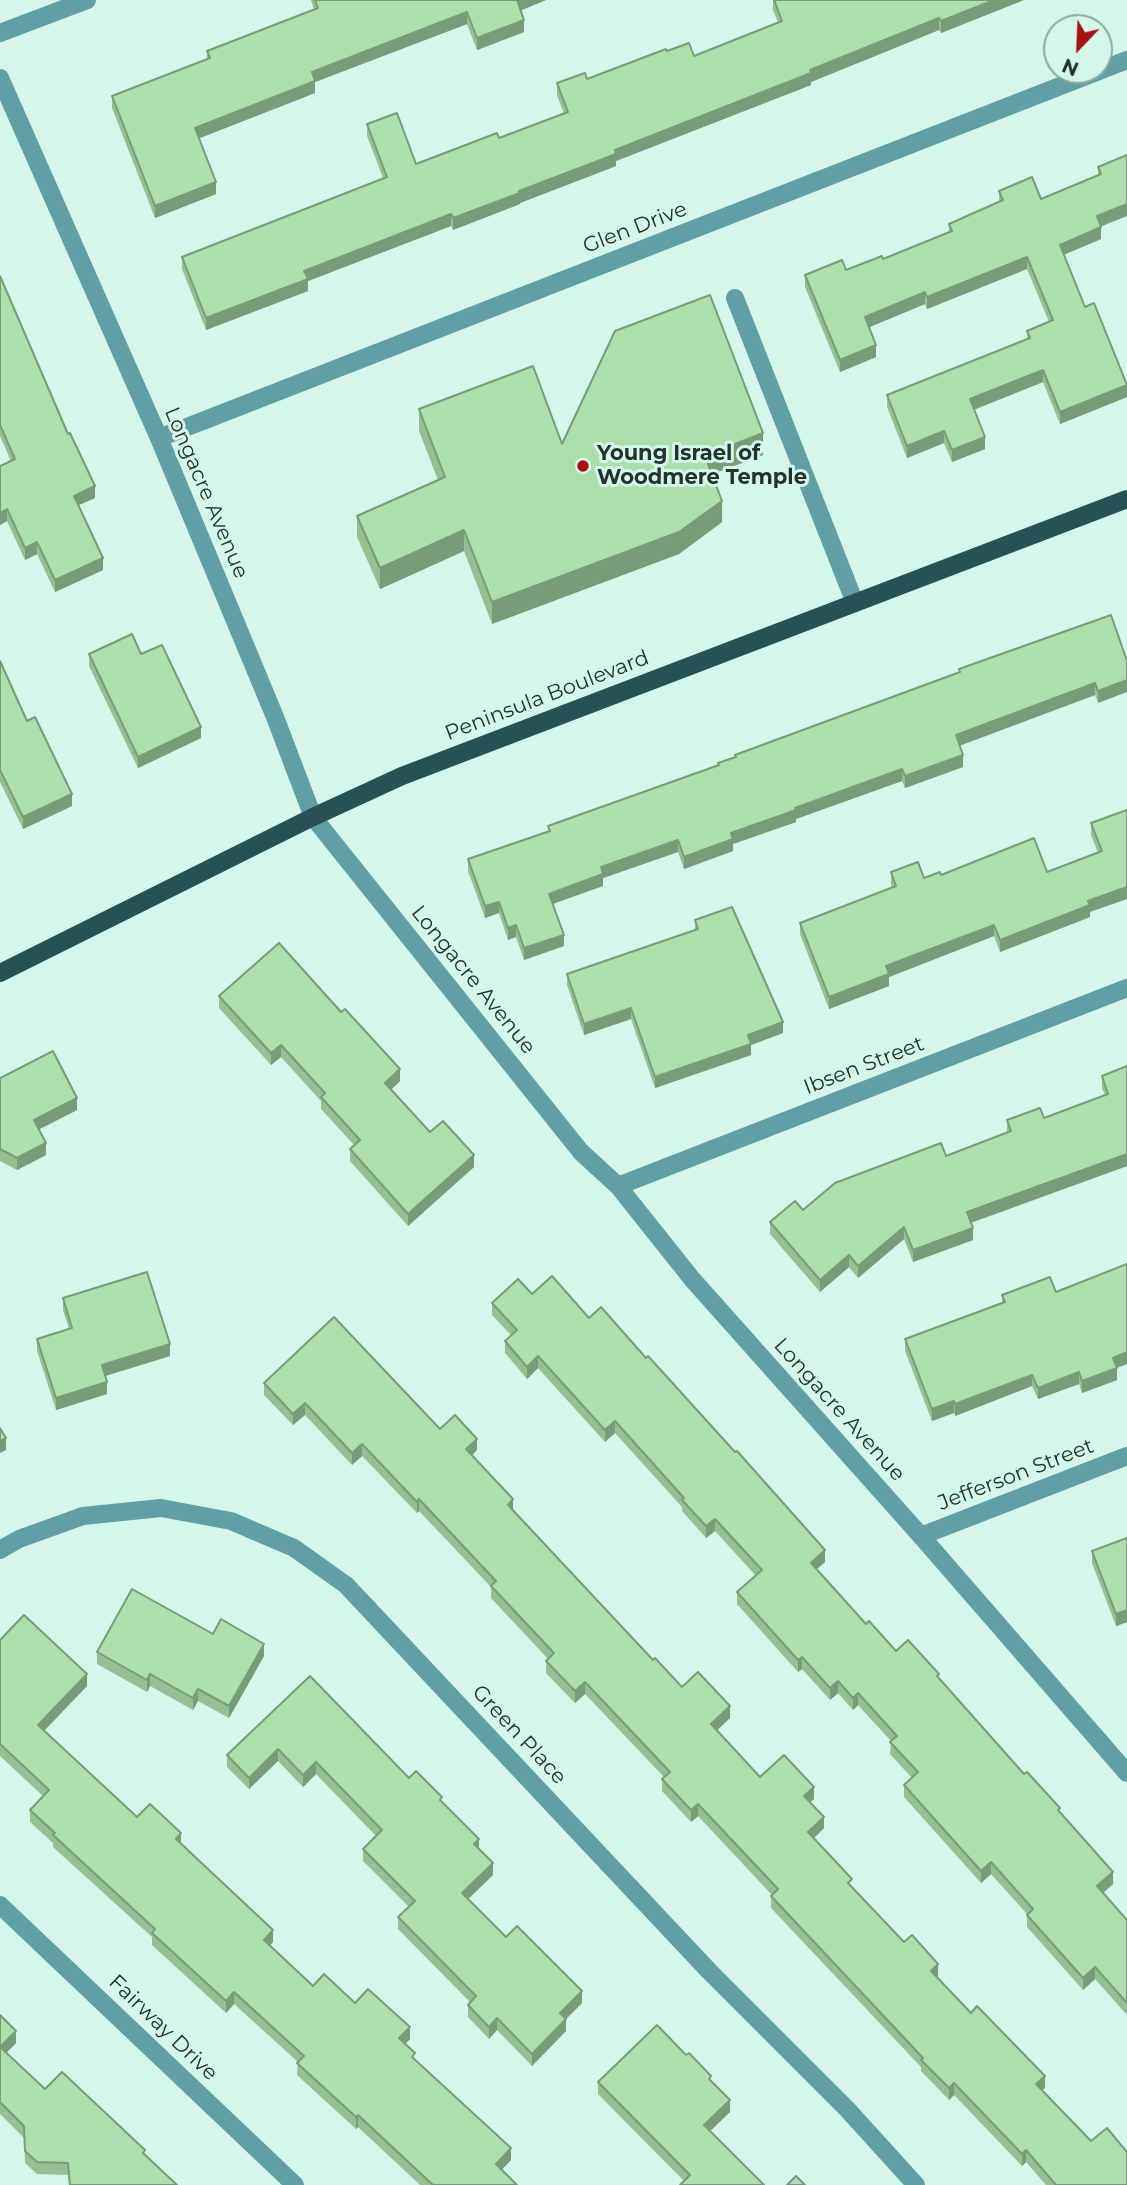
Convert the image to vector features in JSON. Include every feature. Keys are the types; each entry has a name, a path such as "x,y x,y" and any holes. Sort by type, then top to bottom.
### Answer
{"main road":[{"name":"Peninsula Boulevard","path":"0,973 313,817 402,776 1127,499"}],"street":[{"path":"0,33 86,0"},
{"name":"Glen Drive","path":"159,438 1127,60"},
{"name":"Longacre Avenue","path":"0,78 159,438 275,717 313,817 581,1152 618,1186 692,1279 922,1536 1127,1773"},
{"path":"735,298 855,603"},
{"name":"Ibsen Street","path":"618,1186 1127,988"},
{"name":"Jefferson Street","path":"922,1536 1127,1456"},
{"name":"Green Place","path":"0,1550 19,1539 83,1516 161,1508 230,1521 294,1548 346,1585 709,1971 847,2109 916,2185"},
{"name":"Fairway Drive","path":"0,1905 295,2185"}],"building":[{"path":"315,0 517,0 524,20 477,38 467,12 312,72 315,81 195,128 216,182 155,206 112,96 210,58 207,51 318,8"},
{"path":"774,0 994,0 941,21 939,18 810,70 811,73 615,150 616,154 519,191 520,193 453,218 451,214 304,271 308,279 206,318 182,257 387,177 367,124 397,113 416,164 497,133 499,138 568,112 557,83 585,73 587,79 689,43 694,56 782,21"},
{"path":"1127,155 1127,204 1097,216 1101,227 1060,245 1085,307 1094,303 1127,385 1060,412 1043,370 970,399 985,437 952,450 944,431 907,446 887,395 1030,338 1027,331 1053,320 1027,257 927,297 925,292 865,317 876,345 840,360 805,275 842,260 846,270 882,256 883,259 952,231 949,224 1003,200 999,191 1032,177 1041,199 1101,174 1098,167"},
{"path":"0,276 68,434 70,433 95,486 74,496 103,558 55,580 37,542 25,548 7,509 0,513 0,466 15,459 0,425"},
{"name":"Young Israel of Woodmere Temple","path":"710,295 763,433 705,456 722,501 679,532 492,602 464,530 380,568 357,516 445,477 419,409 533,366 562,444 615,331"},
{"path":"1111,615 1127,661 1127,680 1098,691 1095,683 956,735 963,755 905,776 902,769 795,808 796,810 731,833 733,839 684,857 678,840 601,867 603,874 549,894 564,935 524,948 516,925 508,928 499,902 485,906 468,859 550,831 548,826 719,765 718,763 736,757 735,755 960,672 959,669"},
{"path":"132,634 141,654 162,645 201,727 138,757 89,654"},
{"path":"0,661 27,721 35,717 72,794 23,817 0,770"},
{"path":"1127,810 1127,887 1088,901 1090,905 1000,940 994,925 886,966 889,974 829,997 800,923 896,886 891,872 918,862 924,878 940,872 941,875 1034,838 1047,872 1102,851 1091,823"},
{"path":"732,907 783,1022 748,1035 751,1044 655,1077 631,1008 584,1024 567,974 698,929 695,920"},
{"path":"279,943 341,1012 345,1009 400,1069 385,1083 430,1132 443,1121 474,1155 408,1214 350,1149 360,1140 321,1097 325,1093 281,1045 271,1053 219,996"},
{"path":"53,1051 77,1098 34,1120 46,1143 17,1158 0,1149 0,1078"},
{"path":"1127,1066 1127,1154 967,1212 973,1228 913,1250 904,1227 858,1266 849,1255 820,1280 770,1222 795,1201 803,1210 835,1183 941,1143 946,1156 1011,1131 1007,1120 1040,1108 1044,1118 1108,1094 1102,1076"},
{"path":"1127,1264 1127,1352 1113,1358 1117,1368 1082,1381 1079,1372 1038,1388 1032,1375 955,1404 954,1401 932,1409 905,1339 1005,1302 1002,1295 1050,1277 1056,1292"},
{"path":"147,1272 170,1344 102,1365 107,1382 56,1398 37,1339 72,1328 63,1298"},
{"path":"552,1276 589,1318 601,1307 646,1358 648,1356 825,1550 811,1563 866,1624 869,1621 896,1651 908,1640 1024,1774 1027,1772 1060,1808 1058,1810 1113,1872 1097,1886 1127,1920 1127,2003 1095,1967 1083,1978 1027,1915 1033,1909 991,1862 981,1871 904,1785 918,1772 890,1742 897,1736 858,1693 853,1698 838,1681 830,1688 802,1657 798,1660 737,1592 762,1570 715,1519 706,1526 615,1421 605,1430 538,1356 527,1367 505,1341 517,1330 492,1303 518,1279 532,1294"},
{"path":"334,1317 440,1429 455,1415 477,1439 466,1449 513,1499 508,1505 653,1660 655,1658 682,1687 698,1672 730,1706 711,1724 760,1777 784,1755 814,1787 804,1796 824,1817 808,1832 852,1879 848,1883 904,1942 912,1935 938,1964 931,1971 971,2013 977,2006 1045,2076 1036,2084 1091,2141 1107,2128 1127,2152 1127,2185 1056,2185 1026,2150 1022,2154 954,2083 949,2088 771,1896 778,1889 698,1804 691,1810 662,1779 670,1772 585,1682 575,1691 546,1661 554,1653 491,1586 496,1581 419,1499 417,1502 362,1444 352,1453 305,1403 293,1414 264,1383"},
{"path":"0,1428 6,1438 0,1441"},
{"path":"1127,1538 1127,1610 1116,1614 1092,1551"},
{"path":"132,1589 213,1634 221,1619 264,1644 229,1706 198,1689 193,1698 150,1674 147,1680 97,1652"},
{"path":"24,1615 87,1674 38,1725 137,1817 150,1804 181,1833 176,1839 273,1930 264,1940 313,1986 324,1974 355,2003 368,1989 410,2027 399,2038 415,2053 412,2057 511,2148 496,2164 517,2185 433,2185 297,2063 304,2056 234,1992 226,2001 152,1933 155,1929 53,1835 55,1833 30,1810 49,1790 0,1744 0,1640"},
{"path":"310,1676 409,1778 416,1771 442,1797 440,1800 479,1839 474,1844 493,1863 462,1893 506,1937 517,1926 582,1991 560,2013 566,2019 532,2054 497,2018 489,2027 468,2005 476,1996 398,1917 415,1901 363,1849 382,1830 316,1762 303,1775 278,1749 249,1778 227,1755"},
{"path":"0,2015 16,2031 0,2047"},
{"path":"657,2025 686,2055 689,2053 730,2100 704,2125 764,2185 680,2185 690,2175 598,2082"},
{"path":"0,2047 45,2089 62,2072 145,2150 143,2153 177,2185 70,2185 68,2163 37,2162 25,2151 24,2126 0,2102"},
{"path":"796,2176 805,2185 787,2185"}],"place":[{"name":"Young Israel of Woodmere Temple","path":"583,466"}]}
